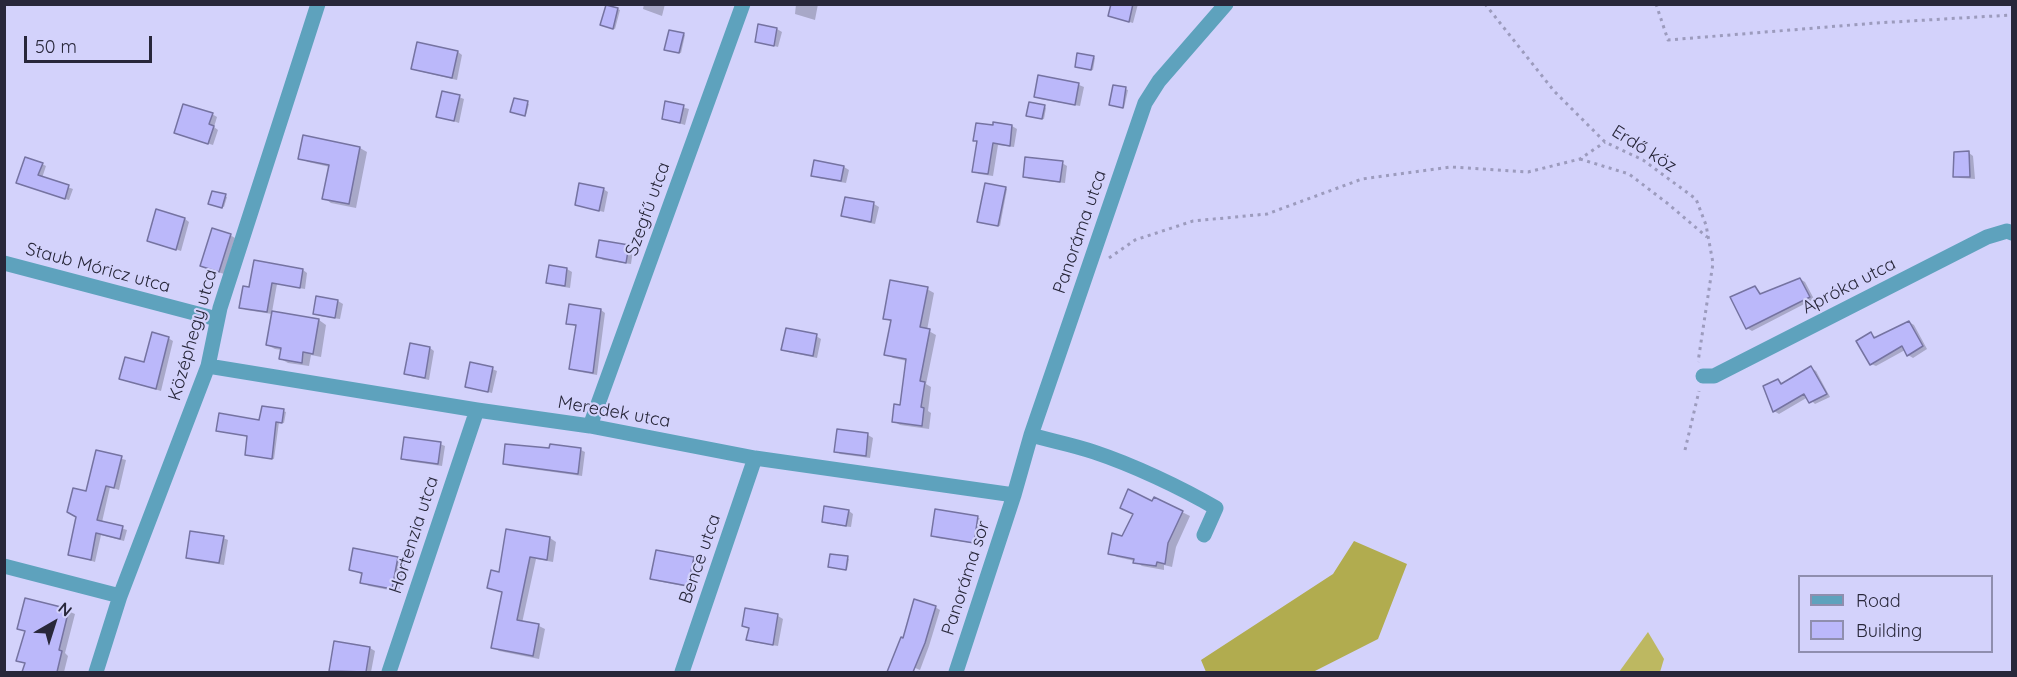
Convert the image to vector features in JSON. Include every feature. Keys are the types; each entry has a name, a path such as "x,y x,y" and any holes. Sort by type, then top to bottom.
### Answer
{"street":[{"name":"Középhegy utca","path":"96,672 120,596 208,366 217,319 318,4"},
{"name":"Szegfű utca","path":"590,426 743,4"},
{"name":"Panoráma utca","path":"1014,495 1031,435 1145,103 1158,81 1226,4"},
{"name":"Apróka utca","path":"1703,376 1714,376 1987,237 2007,231 2013,233"},
{"name":"Staub Móricz utca","path":"4,263 217,319"},
{"name":"Meredek utca","path":"208,366 590,426 755,458 1014,495"},
{"name":"Hortenzia utca","path":"389,672 477,410"},
{"path":"1031,435 1094,452 1143,471 1208,503 1216,508 1204,535"},
{"name":"Bence utca","path":"682,672 755,458"},
{"name":"Panoráma sor","path":"956,672 1014,495"},
{"path":"4,566 120,596"}],"path":[{"name":"Erdő köz","path":"1485,4 1554,91 1605,142 1642,160 1696,199 1706,225 1713,263 1698,362 1703,376 1685,450"},
{"path":"1656,4 1668,40 1876,23 2013,15"},
{"path":"1088,272 1135,240 1193,221 1267,213 1362,179 1451,167 1528,172 1580,159 1605,142"},
{"path":"1580,159 1629,174 1707,237"}],"shaded area":[{"path":"1354,541 1407,564 1378,639 1313,672 1206,672 1201,660 1333,574"},
{"path":"1648,632 1664,659 1660,672 1619,672"}],"building":[{"path":"1111,4 1133,4 1129,22 1108,16"},
{"path":"606,5 618,8 613,29 600,25"},
{"path":"758,24 777,28 774,46 755,42"},
{"path":"669,30 684,33 679,53 664,50"},
{"path":"417,42 458,51 452,78 411,69"},
{"path":"1077,53 1094,56 1091,70 1075,67"},
{"path":"1038,75 1079,83 1075,105 1034,97"},
{"path":"1113,85 1126,87 1123,108 1109,105"},
{"path":"442,91 460,95 454,121 436,117"},
{"path":"514,98 528,101 525,116 510,112"},
{"path":"665,101 684,105 680,123 662,119"},
{"path":"1029,102 1045,105 1042,119 1026,116"},
{"path":"183,104 213,113 209,124 214,126 208,144 174,133"},
{"path":"993,122 1012,125 1010,146 993,143 988,174 972,172 977,141 973,141 976,123 993,125"},
{"path":"303,135 360,147 349,204 322,199 329,165 298,159"},
{"path":"1969,151 1970,177 1953,177 1954,152"},
{"path":"25,157 43,163 38,175 69,185 65,199 16,183"},
{"path":"1025,157 1063,161 1060,182 1023,177"},
{"path":"814,160 844,166 841,181 811,176"},
{"path":"579,183 604,188 599,211 575,205"},
{"path":"985,183 1006,187 998,226 977,222"},
{"path":"212,191 226,194 222,208 208,204"},
{"path":"845,197 874,202 871,222 841,216"},
{"path":"156,209 185,218 176,250 147,241"},
{"path":"212,228 231,234 219,272 200,266"},
{"path":"599,240 629,245 626,263 596,257"},
{"path":"254,260 303,269 300,288 272,283 267,312 239,308 243,286 249,287"},
{"path":"549,265 567,268 565,286 546,283"},
{"path":"1800,278 1810,297 1746,329 1730,297 1755,286 1760,294"},
{"path":"890,280 928,287 920,327 930,329 920,381 925,382 921,407 924,408 922,426 892,422 894,404 900,405 906,359 884,355 891,320 883,319"},
{"path":"316,296 338,300 335,318 313,314"},
{"path":"569,304 601,309 593,373 569,369 576,325 566,324"},
{"path":"272,311 319,319 313,354 303,352 302,363 279,359 281,348 266,345"},
{"path":"1909,321 1923,346 1907,356 1902,346 1870,365 1856,341 1871,332 1874,338"},
{"path":"786,328 817,334 813,356 781,350"},
{"path":"152,332 169,337 156,389 119,379 125,357 144,362"},
{"path":"410,343 430,347 425,378 404,374"},
{"path":"470,362 493,367 488,392 465,387"},
{"path":"1811,366 1827,394 1809,403 1804,394 1773,412 1763,386 1778,379 1781,384"},
{"path":"262,406 284,409 282,423 276,422 272,459 245,455 247,436 216,431 219,413 259,420"},
{"path":"837,429 868,433 866,456 834,452"},
{"path":"404,437 441,442 438,464 401,459"},
{"path":"505,444 549,448 550,444 581,448 578,474 503,464"},
{"path":"96,450 122,456 114,488 106,486 97,520 123,526 120,539 96,533 91,560 68,555 76,517 67,512 73,488 86,491"},
{"path":"1128,489 1152,501 1154,497 1183,511 1168,543 1165,564 1157,562 1156,566 1133,563 1134,559 1108,554 1112,533 1122,536 1133,514 1120,508"},
{"path":"824,506 849,510 846,526 822,522"},
{"path":"935,509 978,516 974,543 931,536"},
{"path":"506,529 550,537 547,560 530,557 517,620 539,624 533,656 491,648 502,592 487,588 491,570 499,572"},
{"path":"190,531 224,536 219,563 186,558"},
{"path":"353,548 398,557 392,589 360,583 362,573 349,570"},
{"path":"656,550 694,557 688,586 650,579"},
{"path":"830,554 848,556 846,570 828,567"},
{"path":"25,598 69,609 59,650 62,651 57,672 22,672 25,663 16,661 25,631 17,629"},
{"path":"914,599 936,606 925,643 913,672 887,672 901,637 903,638"},
{"path":"745,608 778,614 773,645 746,640 749,628 742,626"},
{"path":"334,641 370,647 366,672 329,671"}]}
